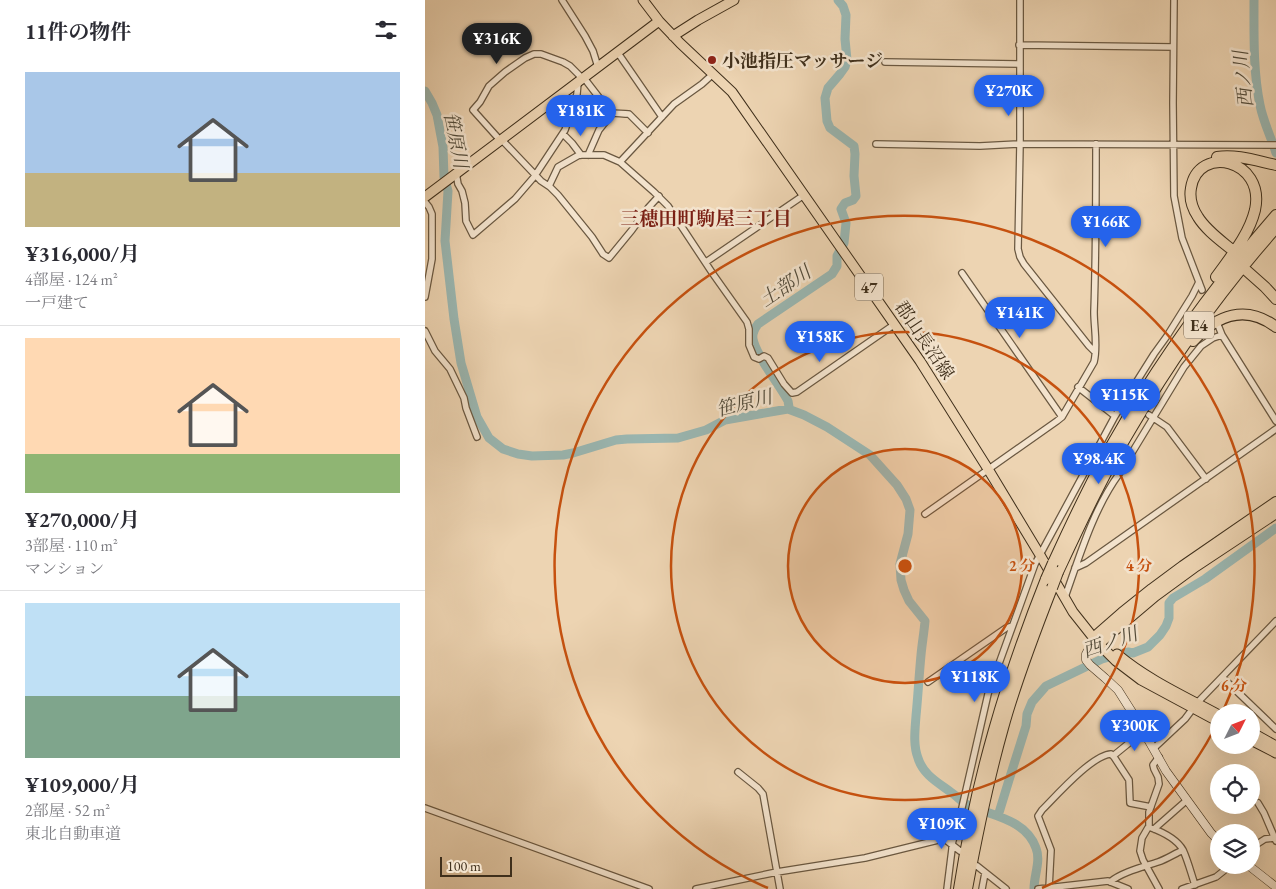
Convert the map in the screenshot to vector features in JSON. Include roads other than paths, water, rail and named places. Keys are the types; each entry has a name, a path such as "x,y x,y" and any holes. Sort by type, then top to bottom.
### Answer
{"highway":[{"path":"1159,368 1190,316 1245,235 1254,212 1255,188 1253,182 1240,168 1228,162 1213,163 1202,169 1194,179 1190,195 1196,214 1230,252 1203,231 1190,215 1185,201 1185,188 1189,175 1205,160 1222,156 1241,157 1276,165"},
{"name":"E4","path":"959,889 970,824 995,723 1013,668 1056,568 1075,515 1114,441 1159,368 1212,293 1276,215"},
{"name":"E4","path":"1056,568 1131,428 1175,359 1238,273 1276,228"},
{"path":"1276,291 1249,268 1276,299"},
{"path":"1131,428 1190,345 1211,325 1224,318 1245,314 1260,318 1276,327"},
{"path":"1099,638 1122,613 1160,583 1276,502"},
{"path":"1099,638 1196,566 1276,513"},
{"name":"E4","path":"967,889 977,833 1003,728 1049,584"}],"main road":[{"name":"郡山長沼線","path":"643,0 673,36 732,92 920,361 988,469 1073,612 1120,660 1210,716"},
{"path":"673,36 733,0"},
{"path":"425,197 659,21"},
{"name":"郡山長沼線","path":"1195,706 1210,712"},
{"path":"1260,737 1276,746"},
{"path":"1260,745 1276,753"}],"street":[{"path":"561,0 585,36 593,51 598,67"},
{"path":"1020,0 1018,249 1024,264 1095,352"},
{"path":"1174,0 1173,169 1175,208 1182,238 1202,290"},
{"path":"1019,45 1173,47"},
{"path":"618,53 662,117"},
{"path":"611,113 568,65 538,54 525,58 505,72 489,86 473,110 535,175 549,186 603,254 609,258 659,196"},
{"path":"885,62 1019,64"},
{"path":"620,162 674,104 713,74"},
{"path":"455,174 465,203 466,221 473,235 515,199 535,175 563,134 582,80"},
{"path":"584,155 611,113 629,114 648,133"},
{"path":"563,134 584,155"},
{"path":"877,144 980,146 1020,144 1276,144"},
{"path":"925,514 1062,417 1092,366 1095,358 1096,144"},
{"path":"549,186 558,167 584,155 604,154 620,162 668,206 747,322 749,345 754,357 761,358 766,356 791,392 795,393 895,324"},
{"path":"706,262 804,195"},
{"path":"425,202 432,214 432,259 425,297"},
{"path":"962,273 1062,417"},
{"path":"947,889 952,844 988,694 1032,571 1115,416 1128,402 1154,354 1199,282"},
{"path":"1218,325 1222,335 1276,421"},
{"path":"425,331 435,351 450,369 464,398 477,437"},
{"path":"1065,597 1100,504 1151,417 1197,350 1206,342 1222,335"},
{"path":"1078,387 1115,416"},
{"path":"1151,417 1167,427 1206,479"},
{"path":"1075,568 1086,563 1276,429"},
{"path":"1154,748 1185,719 1276,620"},
{"path":"928,682 1006,628 1012,626"},
{"path":"1099,638 1090,646 1086,654 1086,660 1090,666 1117,690 1154,748 1166,771 1210,832"},
{"path":"1222,677 1276,729"},
{"path":"1113,756 1144,732"},
{"path":"1048,888 1051,850 1039,820 1039,814 1076,776 1104,756 1110,754 1129,780 1130,803 1151,807"},
{"path":"1159,758 1153,765 1159,784 1149,814 1152,828 1174,841 1183,850 1195,884"},
{"path":"738,772 763,794 781,889"},
{"path":"1159,889 1141,854 1142,838 1187,800"},
{"path":"1260,805 1275,839 1265,839 1260,842"},
{"path":"425,808 649,889"},
{"path":"696,889 777,872 859,860 938,840 946,840 960,851"},
{"path":"1038,889 1090,886 1110,882 1115,878 1169,858 1183,850"},
{"path":"977,866 1006,889"},
{"path":"982,889 985,873"},
{"path":"1183,889 1220,874"},
{"path":"1259,874 1276,887"},
{"path":"1110,882 1128,889"}],"waterway":[{"name":"土部川","path":"788,409 788,401 758,353 753,335 758,324 832,274 837,266 837,256 844,243 846,223 841,209 845,203 853,200 856,196 854,146 830,128 827,121 825,98 828,88 845,67 847,60 845,39 846,15 843,6 838,0"},
{"name":"西ノ川","path":"1254,0 1256,79 1263,117 1276,153"},
{"name":"笹原川","path":"425,91 437,115 443,147 444,177 448,191 445,241 461,363 477,417 489,438 503,449 518,454 532,456 563,455 616,440 678,438 706,430 725,420 788,409 827,427 870,455 897,485 906,499 910,510 908,534 900,564 904,590 909,601 925,621 915,732 915,748 920,764 928,774 965,804 1008,820 1025,831 1036,848 1037,853 1038,863 1034,889"},
{"name":"西ノ川","path":"998,816 1026,726 1027,714 1032,702 1046,686 1102,659 1128,652 1133,653 1148,647 1166,626 1169,618 1169,603 1173,598 1205,579 1276,528"}],"place":[{"name":"小池指圧マッサージ","path":"712,60"}],"district":[{"name":"三穂田町駒屋三丁目","path":"706,218"}]}
